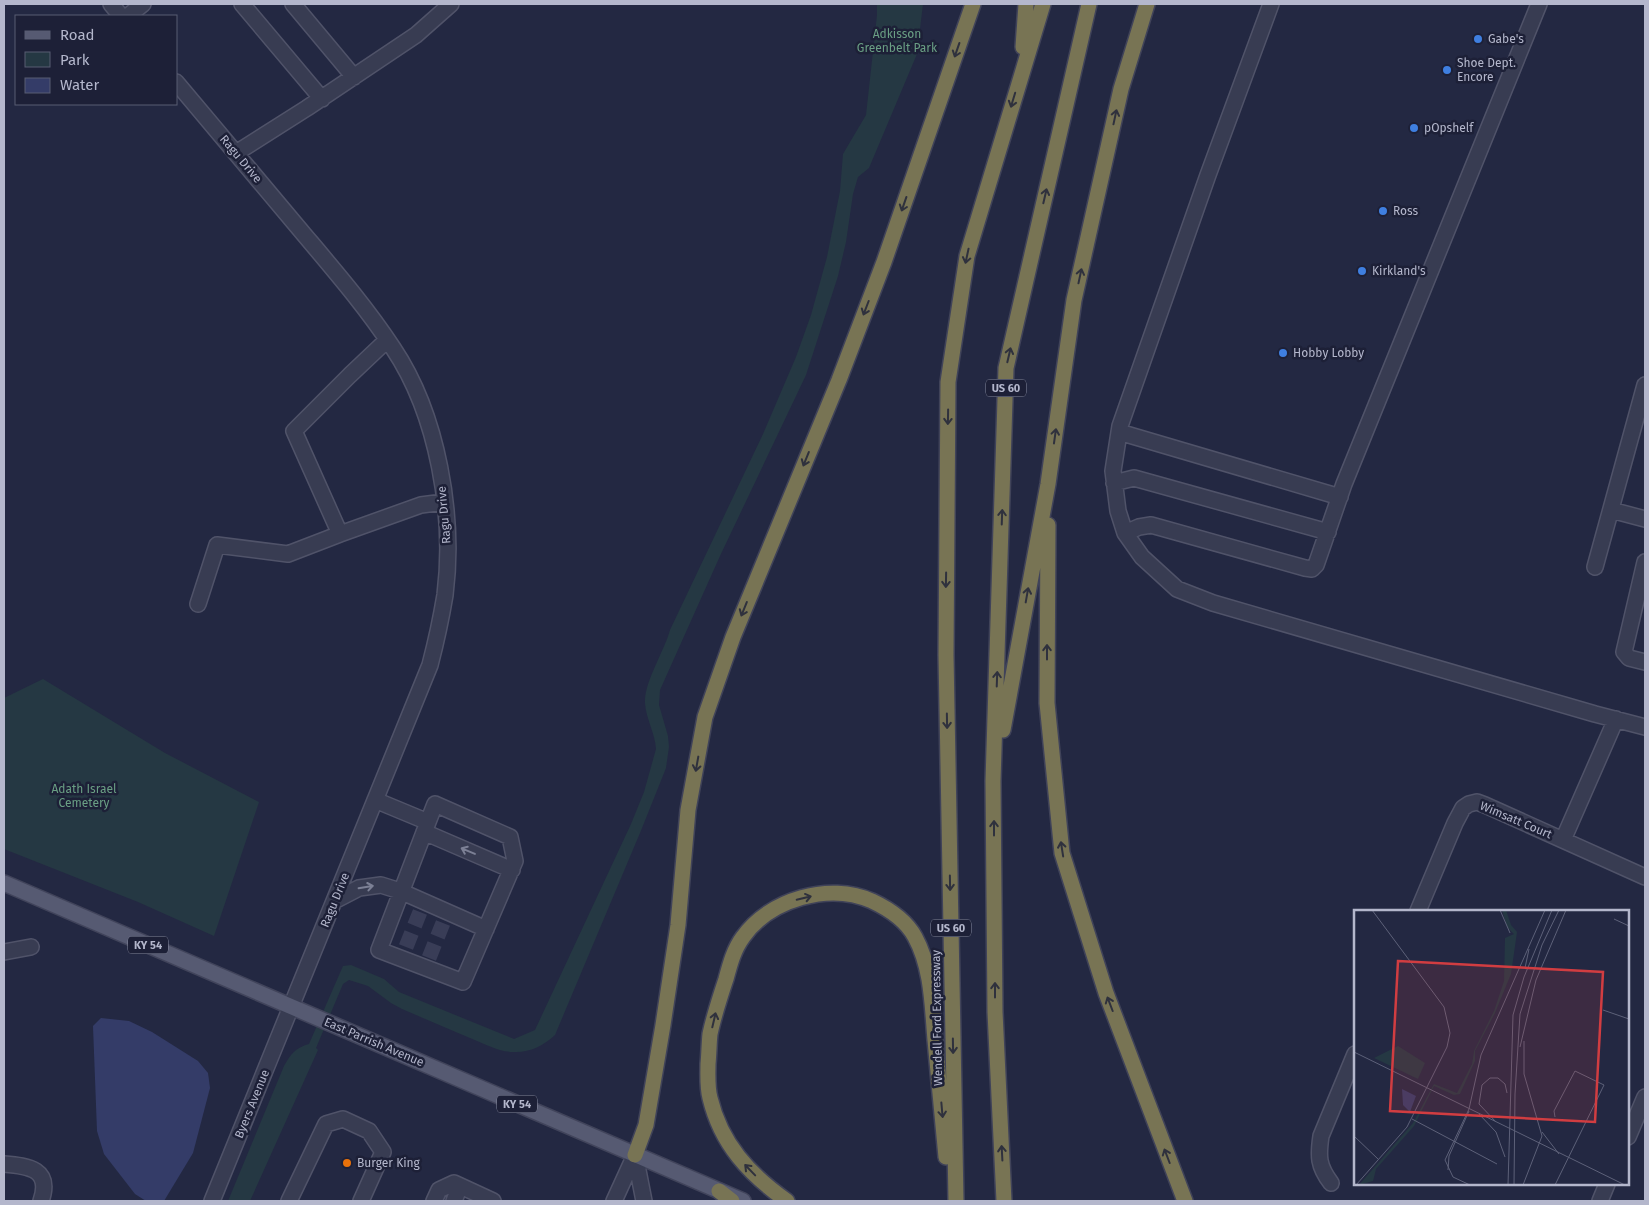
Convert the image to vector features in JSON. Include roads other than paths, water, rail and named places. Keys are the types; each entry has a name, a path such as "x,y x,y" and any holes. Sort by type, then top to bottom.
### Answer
{"highway":[{"path":"635,1155 646,1125 663,1025 678,925 688,810 705,717 732,637 839,380 884,262 972,4"},
{"path":"1021,71 1026,4"},
{"name":"US 60","path":"1021,71 1043,4"},
{"name":"US 60","path":"1004,1201 995,1012 994,780 1006,368 1089,4"},
{"path":"994,780 1048,484 1074,300 1121,89 1147,4"},
{"name":"Wendell Ford Expressway","path":"956,1201 946,655 948,382 967,256 1021,71"},
{"path":"1048,484 1047,703 1062,853 1106,993 1185,1201"},
{"path":"787,1201 765,1186 745,1166 727,1143 709,1096 710,1035 716,1008 733,954 743,936 764,915 790,901 803,897 839,892 866,899 901,919 914,936 925,962 931,995 950,1201"},
{"path":"719,1191 732,1201"}],"main road":[{"name":"East Parrish Avenue","path":"4,883 743,1201"}],"street":[{"path":"111,4 120,15"},
{"path":"129,15 142,4"},
{"path":"242,4 322,99"},
{"path":"293,4 354,77"},
{"path":"236,153 322,99 416,35 451,4"},
{"path":"1271,4 1208,175 1119,432 1113,471 1118,511 1126,533 1142,557 1177,589 1222,605 1645,727"},
{"path":"1126,533 1139,527 1151,525 1312,569 1316,565 1347,475 1540,4"},
{"name":"Ragu Drive","path":"178,84 350,290 393,348 411,379 424,412 435,447 444,502 447,557 445,594 439,630 430,665 292,1007"},
{"path":"340,534 294,431 350,374 387,340"},
{"path":"1595,567 1645,384"},
{"path":"1119,432 1340,497"},
{"path":"1114,483 1134,478 1328,532"},
{"path":"198,604 217,544 288,554 421,505 444,502"},
{"path":"1611,510 1645,519"},
{"path":"1645,562 1624,652 1629,658 1645,662"},
{"path":"1563,840 1616,719"},
{"path":"375,800 512,870"},
{"name":"Wimsatt Court","path":"1418,910 1463,808 1477,802 1645,877"},
{"path":"435,804 510,836 516,861 512,870 463,982 404,953 379,950 400,891 435,804"},
{"path":"334,901 359,888 381,885 400,891 422,907 445,917 486,929"},
{"path":"4,952 31,947"},
{"name":"Byers Avenue","path":"212,1201 292,1007"},
{"path":"1331,1183 1323,1172 1319,1161 1321,1136 1354,1056"},
{"path":"1629,1135 1645,1097"},
{"path":"290,1201 326,1124 343,1119 369,1131 382,1152 361,1201"},
{"path":"614,1201 635,1155"},
{"path":"635,1155 644,1201"},
{"path":"4,1164 29,1167 37,1172 42,1177 45,1185 41,1201"},
{"path":"434,1201 439,1190 454,1183 477,1197"},
{"path":"1600,1201 1607,1185"},
{"path":"454,1201 477,1197"}],"water":[{"path":"101,1018 129,1021 152,1032 198,1061 208,1073 210,1088 193,1153 164,1201 146,1201 135,1194 104,1154 97,1131 93,1026"}],"tunnel":[{"path":"406,947 420,912"},
{"path":"429,958 443,923"}],"place":[{"name":"Gabe's","path":"1478,39"},
{"name":"Shoe Dept. Encore","path":"1447,70"},
{"name":"pOpshelf","path":"1414,128"},
{"name":"Ross","path":"1383,211"},
{"name":"Kirkland's","path":"1362,271"},
{"name":"Hobby Lobby","path":"1283,353"},
{"name":"Burger King","path":"347,1163"}],"park label":[{"name":"Adkisson Greenbelt Park","path":"897,41"},
{"name":"Adath Israel Cemetery","path":"84,796"}]}
